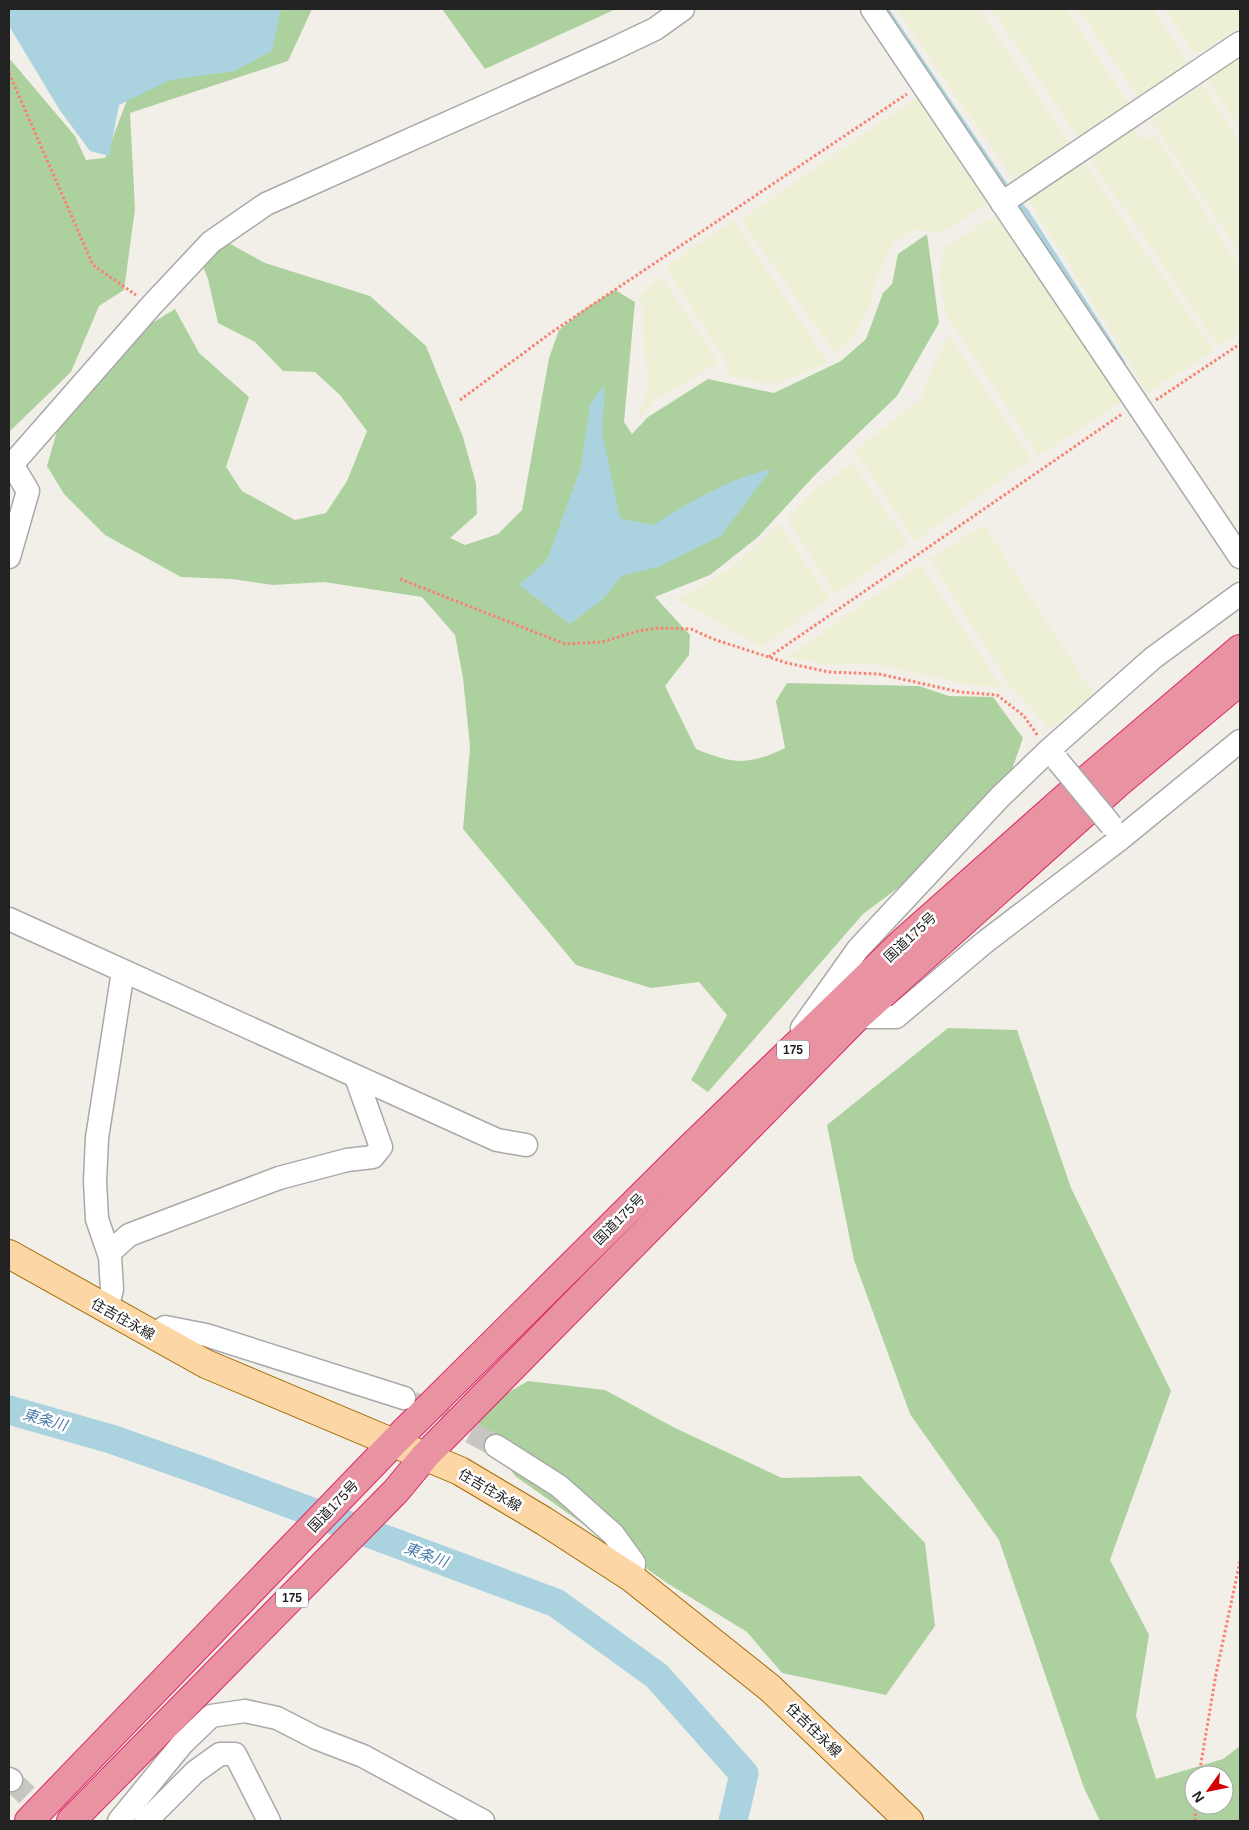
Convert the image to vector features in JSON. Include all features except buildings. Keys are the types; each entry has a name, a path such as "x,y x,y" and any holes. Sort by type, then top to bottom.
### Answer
{"highway":[{"name":"国道175号","path":"29,1821 393,1443 686,1151 903,942 1064,799 1240,649"},
{"name":"国道175号","path":"71,1821 396,1491 425,1456 857,1016 1117,784 1240,681"}],"main road":[{"name":"住吉住永線","path":"9,1254 206,1364 460,1471 632,1578 770,1688 909,1821"}],"street":[{"path":"9,557 28,491 11,467 151,306 211,242 266,204 611,50 655,29 682,9"},
{"path":"872,9 1240,557"},
{"path":"1002,203 1240,43"},
{"path":"773,1069 858,949 1000,797 1053,756 1153,658 1240,594"},
{"path":"857,1016 896,1017 1116,832 1240,741"},
{"path":"1053,756 1116,832"},
{"path":"9,918 496,1140 526,1145"},
{"path":"107,1310 112,1289 109,1253 97,1219 95,1172 97,1138 123,971"},
{"path":"109,1253 128,1235 279,1178 347,1160 373,1157 381,1147 356,1077"},
{"path":"154,1336 165,1327 206,1335 404,1398"},
{"path":"496,1446 559,1486 613,1534 634,1563 632,1578"},
{"path":"119,1821 182,1744 211,1716 245,1711 277,1718 316,1738 363,1756 483,1821"},
{"path":"146,1821 195,1772 220,1754 235,1754 269,1821"}],"path":[{"path":"9,73 93,264 151,306"},
{"path":"460,400 552,332 922,84"},
{"path":"768,657 1139,407 1240,344"},
{"path":"400,579 565,644 602,642 638,631 659,628 690,629 768,657 829,672 879,674 960,692 997,695 1024,716 1053,756"},
{"path":"1201,1765 1216,1674 1240,1561"}],"green space":[{"path":"250,9 312,9 288,61 130,113 135,209 124,290 99,306 71,372 9,432 9,58 75,136 86,160 105,158 141,63"},
{"path":"442,9 616,9 485,69"},
{"path":"896,9 979,9 1070,144 1014,180"},
{"path":"991,9 1066,9 1129,105 1078,137"},
{"path":"1079,9 1153,9 1189,64 1138,97"},
{"path":"1165,9 1240,9 1240,27 1196,55"},
{"path":"1240,57 1240,129 1207,79"},
{"path":"1202,85 1240,143 1240,254 1151,120"},
{"path":"920,95 992,201 939,234 917,229 893,242 872,290 870,307 853,336 836,354 741,220"},
{"path":"1132,128 1145,140 1155,135 1240,267 1240,332 1219,346 1087,155"},
{"path":"1081,159 1214,351 1148,392 1032,205 1019,199"},
{"path":"996,215 1122,402 1038,456 946,314 939,274 944,248"},
{"path":"733,220 827,362 780,383 769,384 727,375 726,361 666,267"},
{"path":"927,234 939,323 897,396 814,476 758,537 710,575 655,597 690,635 689,655 665,686 696,749 731,760 740,761 761,758 785,748 776,701 787,683 919,686 949,696 993,697 1023,738 1009,778 937,859 863,914 708,1092 691,1080 727,1015 699,982 651,988 576,965 463,829 470,747 463,678 455,635 422,597 324,582 273,585 232,579 181,577 105,535 64,494 47,466 59,424 134,334 175,309 199,353 249,397 226,467 242,491 295,520 326,513 347,481 367,431 340,395 315,372 283,371 255,342 218,323 208,279 200,259 225,241 265,263 370,296 426,346 463,437 476,484 477,514 450,538 465,545 498,534 522,510 549,358 559,330 586,308 615,290 635,302 624,422 632,434 648,417 708,379 774,393 841,361 866,339 883,293 892,284 898,254"},
{"path":"661,276 719,363 654,401 636,422 648,389 641,295"},
{"path":"949,335 1031,459 915,541 855,451 921,398 934,364"},
{"path":"853,463 908,543 835,594 787,519 816,488"},
{"path":"779,523 829,599 761,647 676,598 697,589 736,565"},
{"path":"984,525 1094,695 1050,729 1011,688 930,559"},
{"path":"920,564 1002,688 961,683 871,663 830,665 788,657"},
{"path":"948,1028 1017,1030 1071,1188 1171,1391 1110,1560 1149,1635 1136,1716 1156,1779 1184,1771 1184,1815 1234,1815 1234,1765 1203,1765 1223,1759 1240,1746 1240,1821 1100,1821 1084,1788 999,1540 910,1414 854,1260 827,1125"},
{"path":"528,1381 605,1390 675,1428 782,1478 860,1476 925,1543 935,1626 886,1695 782,1673 747,1632 667,1583 515,1476 471,1414"}],"water":[{"path":"9,9 281,9 272,51 234,71 170,80 119,105 109,156 90,151 59,109 9,26"},
{"path":"605,385 602,432 620,518 653,525 724,485 771,469 721,536 658,567 622,576 602,600 570,624 519,585 547,560 581,467 590,404"}],"waterway":[{"path":"886,9 1009,191"},
{"path":"1015,200 1026,211 1123,363"},
{"name":"東条川","path":"9,1410 111,1439 202,1471 556,1603 657,1676 744,1774 733,1821"}],"tunnel":[{"path":"412,1402 496,1446"},
{"path":"11,1780 54,1821"}]}
